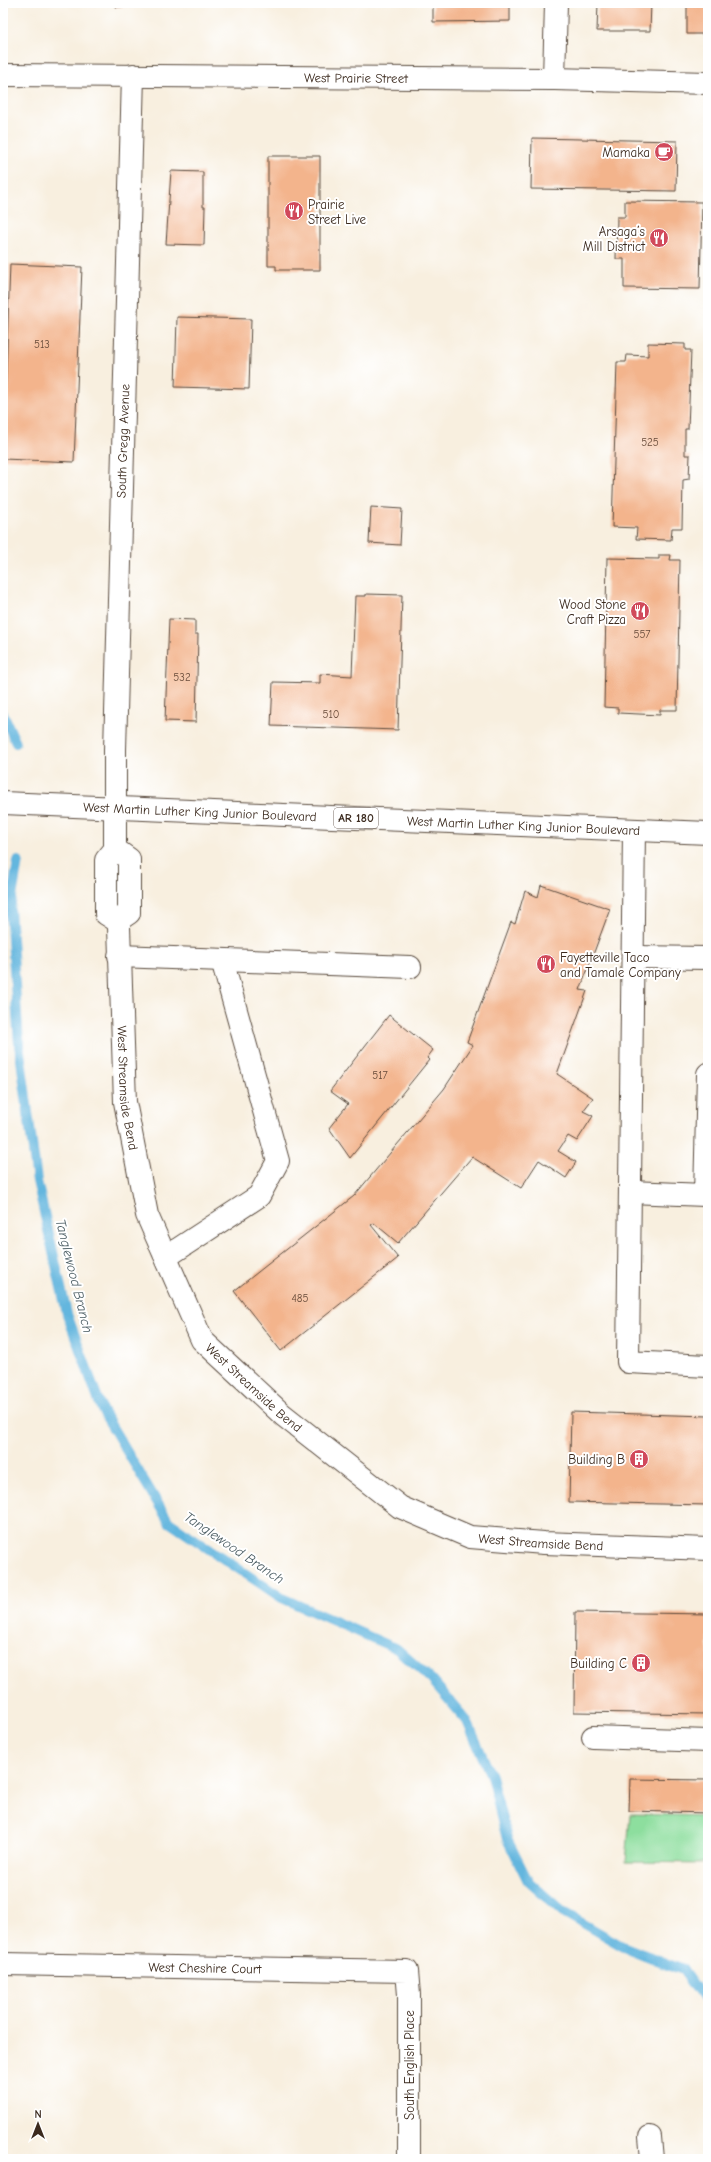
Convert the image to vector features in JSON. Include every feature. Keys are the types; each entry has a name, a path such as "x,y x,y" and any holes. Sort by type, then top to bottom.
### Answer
{"street":[{"path":"554,79 556,3"},
{"name":"West Prairie Street","path":"3,75 554,79 708,83"},
{"name":"South Gregg Avenue","path":"114,807 133,75"},
{"name":"West Martin Luther King Junior Boulevard","path":"3,803 708,833"},
{"name":"West Streamside Bend","path":"114,807 115,849 106,860 106,914 117,921 119,927 125,1102 147,1215 202,1340 283,1415 400,1507 470,1537 544,1543 708,1549"},
{"path":"634,830 628,1362 708,1366"},
{"path":"119,956 410,967"},
{"path":"633,957 708,958"},
{"path":"166,1257 259,1196 278,1161 222,960"},
{"path":"630,1192 705,1195 708,1074"},
{"path":"593,1737 708,1741"},
{"name":"West Cheshire Court","path":"3,1964 407,1971"},
{"name":"South English Place","path":"407,1971 409,1995 409,2159"},
{"path":"650,2137 652,2159"}],"green space":[{"path":"630,1814 708,1816 708,1863 626,1862"}],"building":[{"path":"115,3 170,3 170,4 115,7"},
{"path":"433,3 510,3 510,21 433,22"},
{"path":"598,3 651,3 650,31 597,31"},
{"path":"687,3 708,3 707,34 687,34"},
{"path":"532,138 677,141 676,191 531,189"},
{"name":"Prairie Street Live","path":"268,156 320,156 320,270 276,270 276,266 268,266"},
{"path":"171,171 203,172 203,207 205,207 204,245 166,244"},
{"name":"Arsaga’s Mill District","path":"625,201 702,202 700,289 624,288 624,259 616,259 617,217 625,217"},
{"path":"10,264 82,267 74,462 3,459"},
{"path":"177,317 251,319 249,389 175,387"},
{"path":"648,343 685,344 685,350 691,350 688,429 685,429 685,455 690,455 689,479 683,480 682,528 672,528 671,540 636,539 637,528 612,527 617,362 626,362 627,355 648,356"},
{"path":"371,507 402,509 400,545 369,543"},
{"path":"659,555 671,555 670,560 680,560 677,710 660,710 660,715 618,713 618,708 604,707 607,558 659,559"},
{"path":"366,594 402,595 398,730 271,726 273,682 320,683 320,674 352,676 355,596 366,596"},
{"path":"169,619 195,620 195,634 198,634 196,722 165,721"},
{"path":"541,885 610,909 580,990 587,991 557,1074 593,1098 583,1111 593,1116 577,1141 568,1136 558,1151 576,1162 566,1178 539,1160 521,1188 472,1157 398,1243 374,1223 371,1225 398,1258 281,1351 234,1291 354,1196 444,1089 473,1045 467,1042 511,922 515,924 525,891 538,897"},
{"path":"389,1015 433,1050 427,1058 429,1060 350,1158 329,1128 348,1104 330,1091"},
{"name":"Building B","path":"571,1412 708,1416 708,1505 569,1502"},
{"name":"Building C","path":"575,1612 708,1614 708,1714 574,1712"},
{"path":"630,1779 708,1780 708,1813 629,1811"}],"waterway":[{"name":"Tanglewood Branch","path":"3,714 16,743"},
{"name":"Tanglewood Branch","path":"18,861 10,909 19,1044 37,1181 67,1314 102,1410 169,1522 282,1598 397,1649 431,1679 467,1721 491,1776 507,1839 528,1881 563,1912 622,1946 683,1970 708,2005"}],"place":[{"name":"Mamaka","path":"664,152"},
{"name":"Prairie Street Live","path":"294,211"},
{"name":"Arsaga’s Mill District","path":"659,238"},
{"name":"Wood Stone Craft Pizza","path":"640,611"},
{"name":"Fayetteville Taco and Tamale Company","path":"546,964"},
{"name":"Building B","path":"639,1459"},
{"name":"Building C","path":"641,1663"}]}
